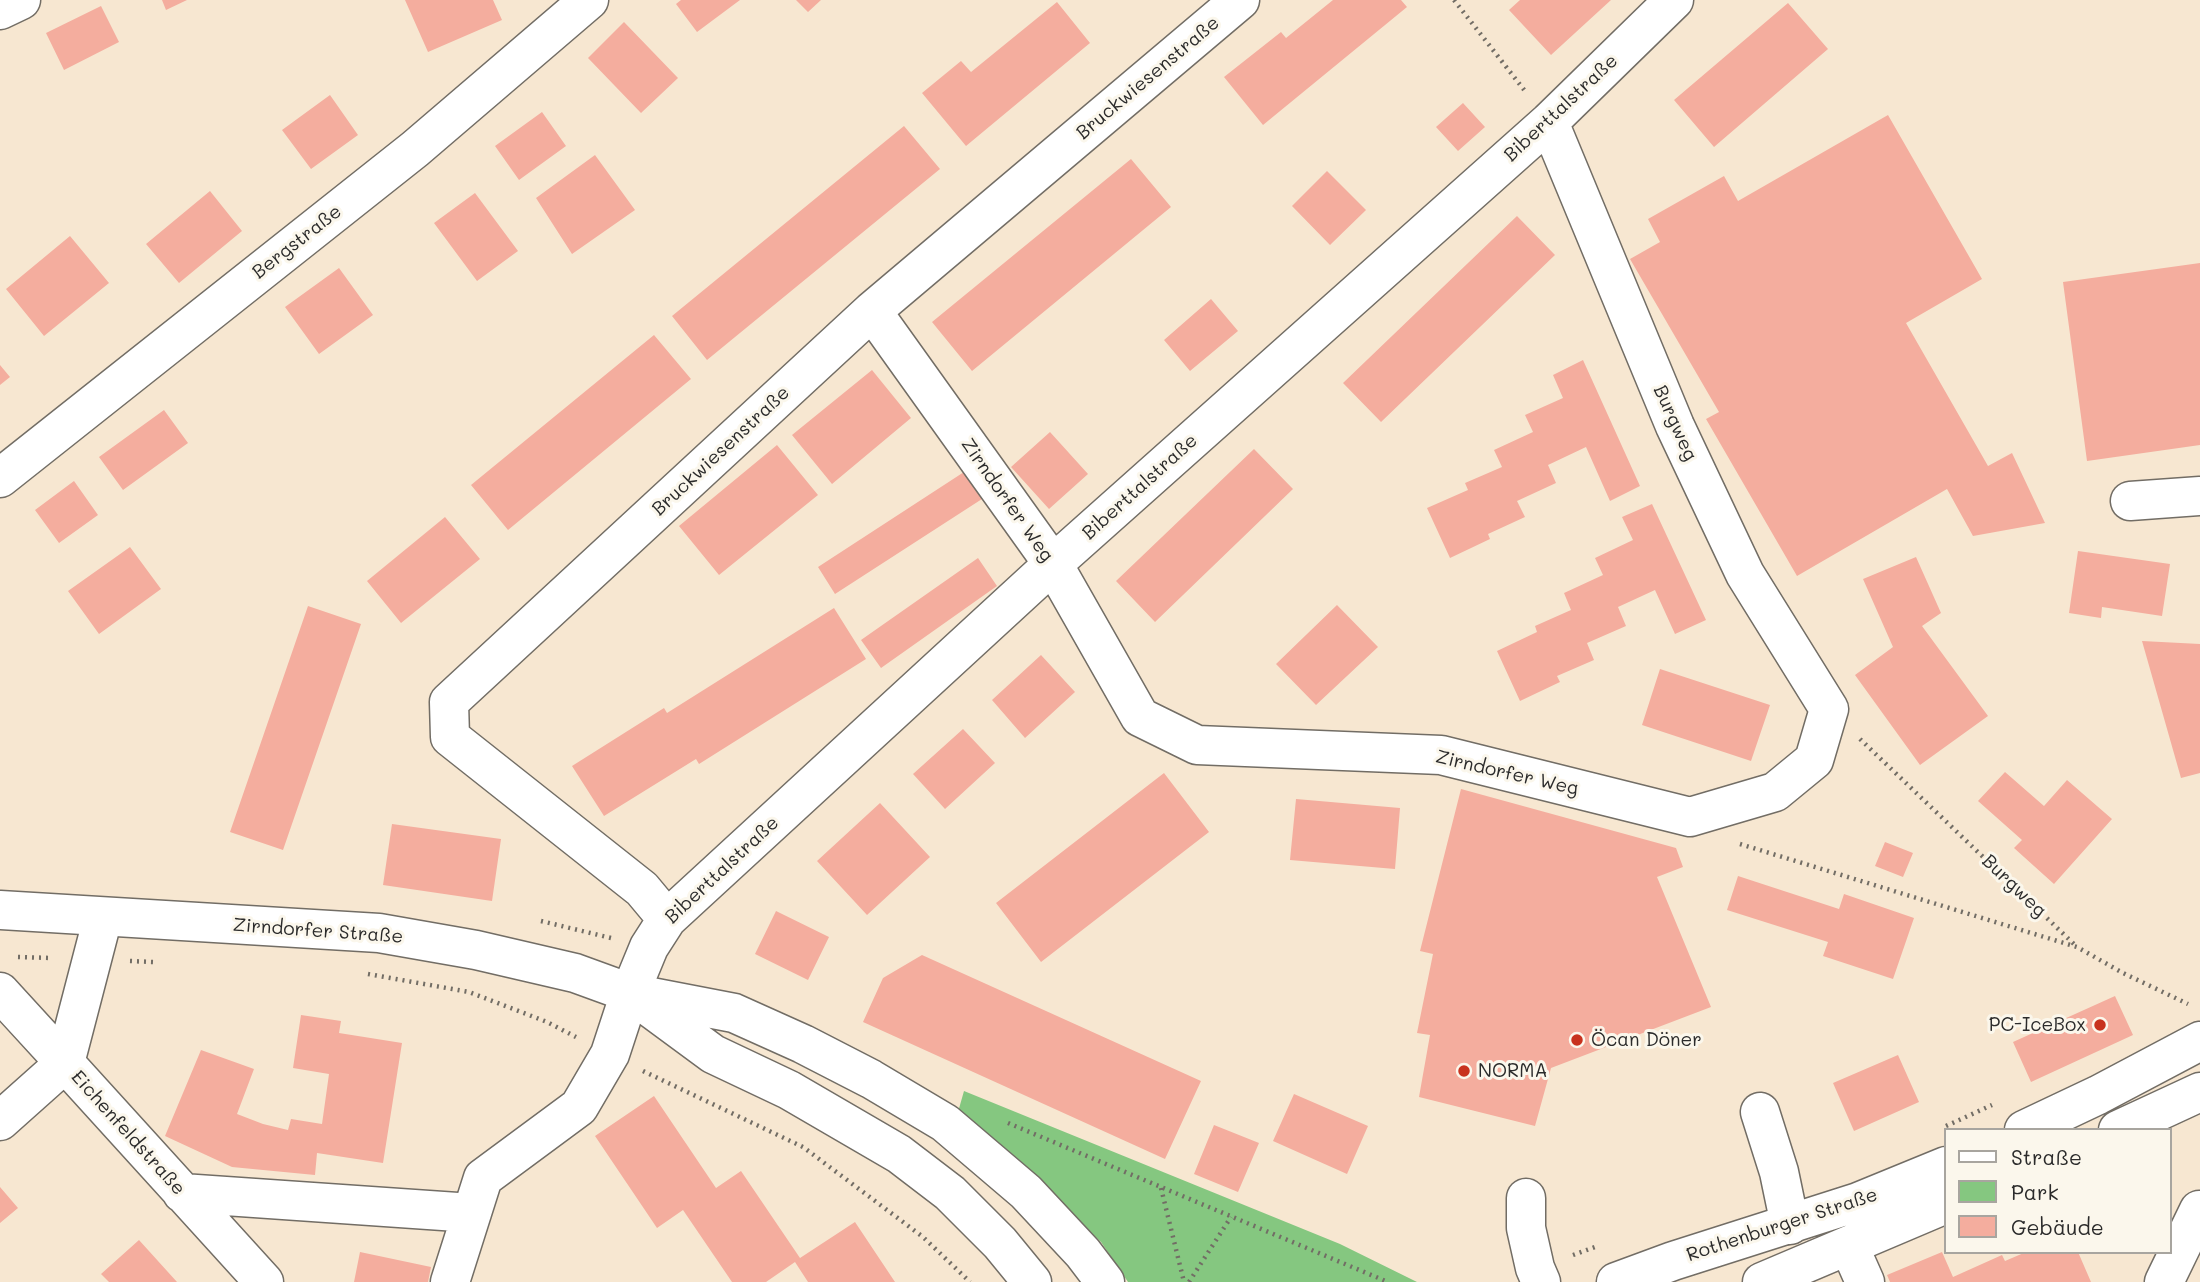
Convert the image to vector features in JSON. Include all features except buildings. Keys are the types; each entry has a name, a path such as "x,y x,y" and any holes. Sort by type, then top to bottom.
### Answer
{"street":[{"path":"0,10 21,0"},
{"name":"Bergstraße","path":"0,478 415,149 589,0"},
{"name":"Bruckwiesenstraße","path":"667,919 642,889 450,737 449,702 872,312 1241,0"},
{"name":"Biberttalstraße","path":"630,993 649,947 667,919 1053,564 1549,122 1674,0"},
{"name":"Burgweg","path":"1549,122 1675,426 1745,574 1829,709"},
{"name":"Zirndorfer Weg","path":"872,312 1053,564 1140,717 1197,745 1441,755 1690,817"},
{"path":"2130,502 2200,496"},
{"path":"1690,817 1775,792 1814,760 1829,709"},
{"name":"Zirndorfer Straße","path":"0,910 379,933 476,950 575,973 630,993 734,1013 871,1079 945,1123 1026,1192 1083,1253 1105,1282"},
{"name":"Eichenfeldstraße","path":"103,917 65,1063 264,1282"},
{"path":"0,1121 65,1063 7,974"},
{"path":"450,1282 483,1178 579,1107 610,1054 630,993"},
{"name":"Zirndorfer Straße","path":"630,993 713,1054 789,1090 899,1154 950,1194 1000,1243 1032,1282"},
{"path":"2012,1116 2098,1095 2200,1041"},
{"path":"2122,1128 2200,1092"},
{"path":"1760,1112 1780,1172 1790,1225"},
{"name":"Rothenburger Straße","path":"1616,1282 1858,1202 1941,1148"},
{"path":"182,1193 472,1213"},
{"path":"1526,1198 1525,1228 1538,1275"},
{"name":"Rothenburger Straße","path":"1762,1282 1944,1205"},
{"path":"2164,1282 2199,1210"},
{"path":"1849,1246 1865,1282"}],"path":[{"path":"1454,0 1549,122"},
{"name":"Burgweg","path":"1829,709 2077,947"},
{"path":"1690,817 1740,844 2077,947 2189,1005"},
{"path":"7,974 92,960 159,962"},
{"path":"361,973 468,992 547,1022 803,1147 923,1237 970,1282"},
{"path":"1985,1128 2012,1116"},
{"path":"1006,1122 1388,1282"},
{"path":"1161,1187 1187,1282"},
{"path":"1187,1282 1231,1217"},
{"path":"1538,1275 1601,1245"}],"green space":[{"path":"964,1091 1340,1244 1417,1282 1128,1282 1101,1242 958,1112"}],"place":[{"name":"PC-IceBox","path":"2100,1025"},
{"name":"Öcan Döner","path":"1577,1040"},
{"name":"NORMA","path":"1464,1071"}]}
